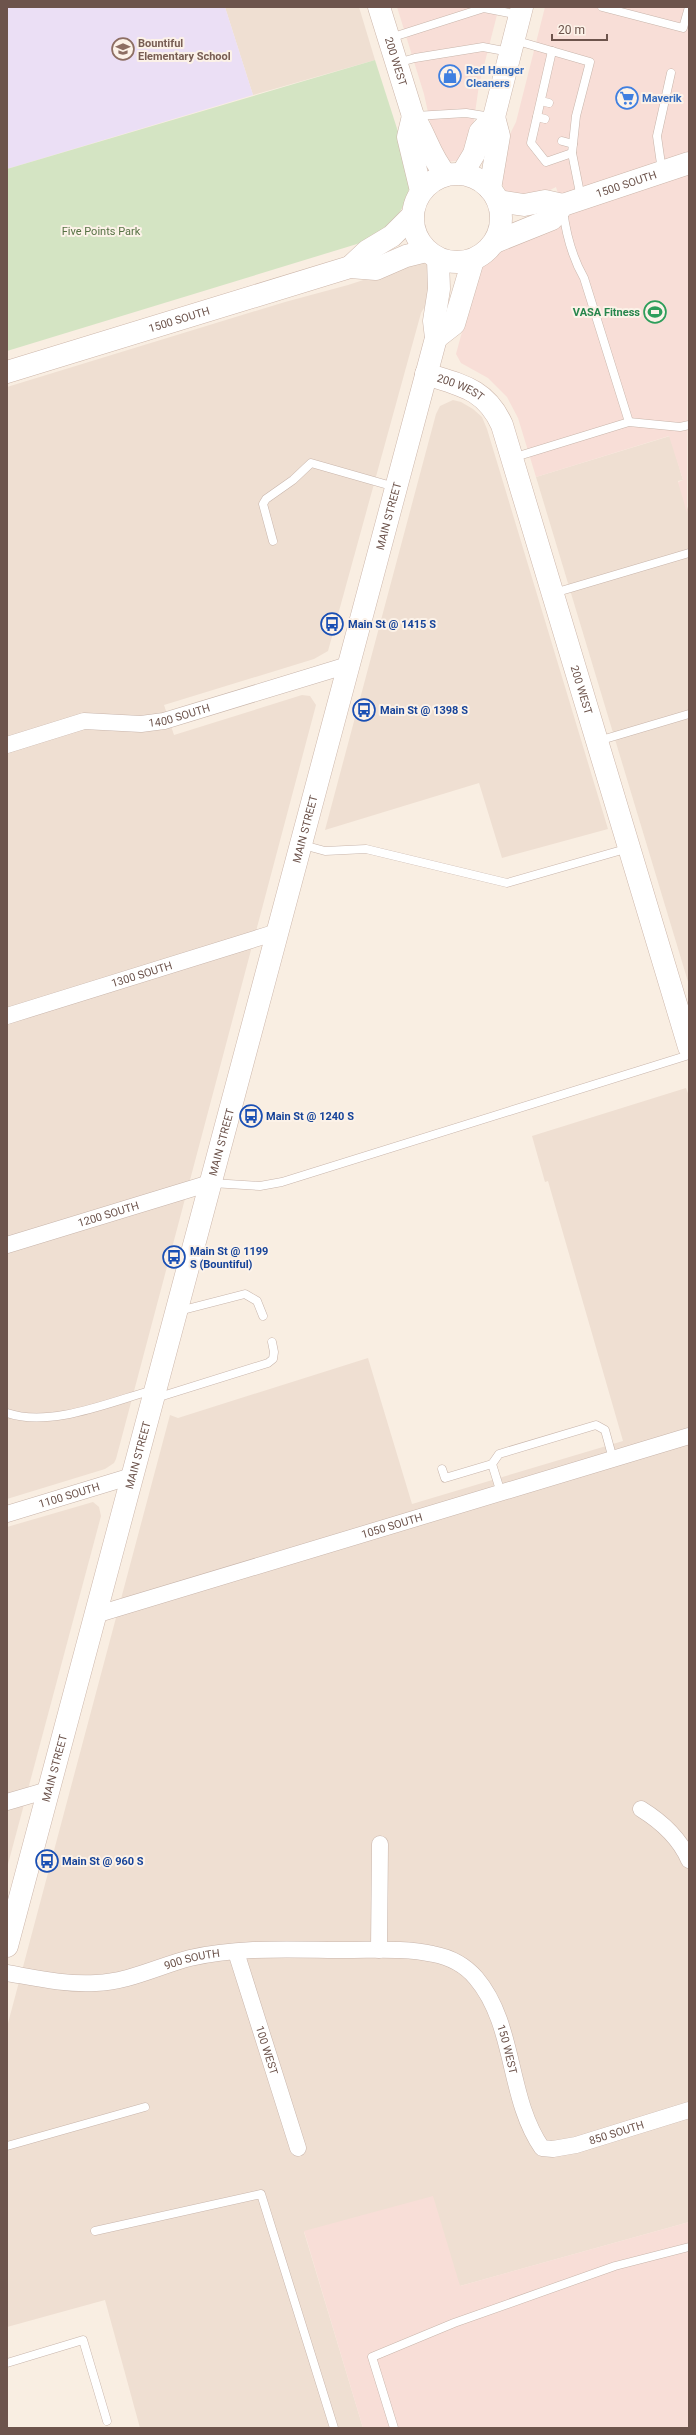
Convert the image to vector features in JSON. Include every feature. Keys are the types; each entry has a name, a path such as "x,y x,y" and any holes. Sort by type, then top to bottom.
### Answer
{"street":[{"name":"200 WEST","path":"379,7 412,116 424,132 432,156 454,175"},
{"path":"454,175 482,181 494,194 501,214 501,228 495,242 482,256 461,263 432,255 418,241 412,216 421,191 428,184 454,175 474,154 480,132 494,117 521,11"},
{"name":"200 WEST","path":"412,116 408,137 421,191"},
{"path":"494,117 499,136 494,194"},
{"name":"1500 SOUTH","path":"494,194 524,205 545,201 572,202 689,163"},
{"name":"1500 SOUTH","path":"495,242 552,219 572,202"},
{"name":"1500 SOUTH","path":"350,267 367,251 392,236 412,216"},
{"name":"1500 SOUTH","path":"7,372 350,267 376,269 406,256 432,255"},
{"name":"MAIN STREET","path":"7,1946 436,338 434,321 439,289 432,255"},
{"path":"436,338 454,324 473,260"},
{"name":"200 WEST","path":"426,374 471,389 483,396 496,412 512,458 689,1047"},
{"name":"1400 SOUTH","path":"7,745 84,721 141,724 164,721 348,665"},
{"name":"1300 SOUTH","path":"7,1016 277,932"},
{"name":"1200 SOUTH","path":"7,1245 210,1183"},
{"name":"1050 SOUTH","path":"95,1615 689,1436"},
{"name":"1100 SOUTH","path":"7,1514 132,1476"},
{"path":"7,1802 48,1790"},
{"path":"641,1809 660,1821 675,1836 689,1860"},
{"path":"379,1950 380,1844"},
{"name":"900 SOUTH","path":"7,1973 42,1979 96,1984 128,1977 190,1958 236,1952 282,1950 379,1950 422,1952 454,1962"},
{"name":"100 WEST","path":"236,1952 298,2148"},
{"name":"150 WEST","path":"454,1962 474,1976 493,2005 527,2119 542,2148"},
{"name":"850 SOUTH","path":"542,2148 553,2149 576,2145 689,2110"}],"lane":[{"path":"602,7 683,28 688,7"},
{"path":"389,38 476,9 493,8 521,11"},
{"path":"396,64 415,58 483,47 512,46 552,51 590,62 574,109 575,126 572,153 572,202 565,228 576,265 584,278 629,422"},
{"path":"552,51 545,102 537,135 531,143 546,162 572,153"},
{"path":"662,171 657,136 672,73"},
{"path":"412,116 466,113 494,117"},
{"path":"566,124 575,126"},
{"path":"562,141 573,144"},
{"path":"512,458 629,422 680,427 689,424"},
{"path":"273,541 263,504 266,498 293,480 311,462 396,487"},
{"path":"552,594 689,553"},
{"path":"597,741 689,714"},
{"path":"301,844 325,851 366,848 507,883 630,848"},
{"path":"210,1183 260,1186 282,1182 689,1055"},
{"path":"176,1312 245,1294 257,1301 263,1316"},
{"path":"7,1413 20,1417 34,1418 74,1413 154,1394 268,1363 273,1358 274,1352 272,1342"},
{"path":"442,1469 445,1478 492,1464 499,1454 596,1425 605,1430 613,1458"},
{"path":"492,1464 501,1492"},
{"path":"7,2146 145,2107"},
{"path":"95,2231 261,2194 334,2428"},
{"path":"394,2428 372,2357 454,2323 615,2266 689,2247"},
{"path":"7,2363 83,2340 107,2421"}],"shaded area":[{"name":"Bountiful Elementary School","path":"7,7 225,7 253,95 7,169"},
{"path":"225,7 359,7 375,60 253,95"},
{"path":"397,7 499,7 479,85 472,134 461,160 448,162 434,139 424,94"},
{"path":"545,7 689,7 687,513 678,482 683,480 669,436 536,477 518,418 507,397 488,378 461,363 456,354 479,269 514,242 566,222 556,187 542,194 512,195 505,190 499,178 507,140 516,122"},
{"path":"422,261 430,267 431,296 421,313 328,651 314,659 164,705 174,735 302,695 310,696 316,705 116,1459 114,1463 105,1469 7,1499 7,387 285,302 348,285"},
{"path":"453,400 461,402 473,409 482,417 487,429 608,829 502,858 479,783 325,830 436,414 440,406"},
{"path":"670,436 683,480 678,481 689,512 689,985 536,477"},
{"path":"686,1088 689,1096 689,2222 460,2286 304,2232 363,2428 140,2428 105,2300 7,2327 7,2027 170,1415 178,1418 368,1358 412,1504 623,1441 548,1181 545,1182 532,1136"},
{"path":"93,1502 99,1507 101,1516 7,1868 7,1527"},
{"path":"433,2196 460,2286 689,2222 689,2428 363,2428 304,2231"}],"green space":[{"name":"Five Points Park","path":"375,60 410,169 408,194 404,205 390,224 380,232 357,244 7,351 7,169"}],"place":[{"name":"Bountiful Elementary School","path":"123,49"},
{"name":"Red Hanger Cleaners","path":"450,76"},
{"name":"Maverik","path":"627,98"},
{"name":"VASA Fitness","path":"655,312"},
{"name":"Main St @ 1415 S","path":"332,624"},
{"name":"Main St @ 1398 S","path":"364,710"},
{"name":"Main St @ 1240 S","path":"251,1116"},
{"name":"Main St @ 1199 S (Bountiful)","path":"174,1257"},
{"name":"Main St @ 960 S","path":"47,1861"}]}
